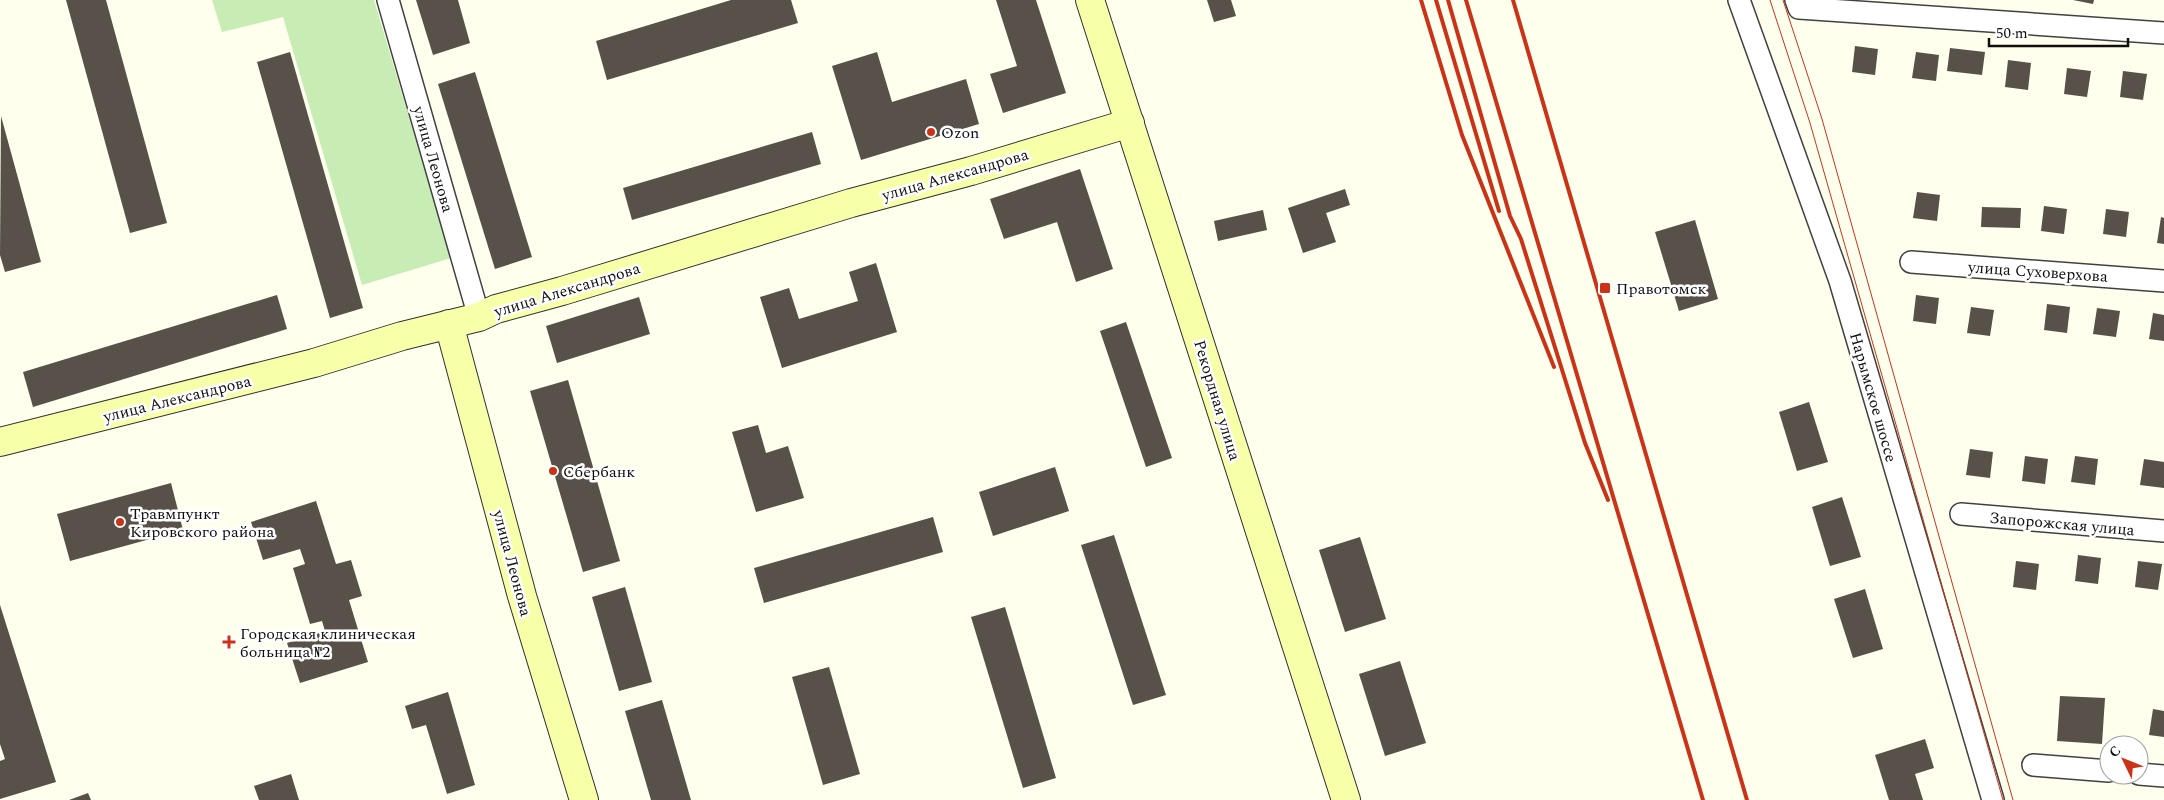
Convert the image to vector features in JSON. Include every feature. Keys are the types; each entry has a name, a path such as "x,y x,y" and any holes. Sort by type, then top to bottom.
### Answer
{"street":[{"name":"улица Леонова","path":"388,0 479,317"},
{"name":"Рекордная улица","path":"1090,0 1264,549 1346,800"},
{"name":"Нарымское шоссе","path":"1739,0 1840,281 1993,800"},
{"path":"1797,4 2164,33"},
{"name":"улица Александрова","path":"0,442 305,365 479,317 496,309 562,291 851,203 971,171 1130,123"},
{"name":"улица Суховерхова","path":"1911,262 2164,281"},
{"name":"улица Леонова","path":"449,324 522,596 584,800"},
{"name":"Запорожская улица","path":"1961,514 2164,531"},
{"path":"2033,765 2099,770"},
{"path":"2149,775 2164,776"}],"green space":[{"path":"212,0 374,0 451,258 362,285 283,17 222,32"}],"building":[{"path":"66,0 106,0 167,223 130,233"},
{"path":"416,0 458,0 470,43 433,55"},
{"path":"731,0 791,0 798,23 607,80 596,41"},
{"path":"996,0 1036,0 1066,93 1003,113 990,74 1017,66"},
{"path":"1207,0 1231,0 1236,16 1214,22"},
{"path":"2073,0 2094,0 2093,4"},
{"path":"1855,46 1878,49 1875,75 1852,72"},
{"path":"1950,48 1985,52 1982,75 1947,71"},
{"path":"290,52 363,308 330,318 257,62"},
{"path":"877,52 892,102 966,79 979,124 861,160 832,66"},
{"path":"1916,52 1939,55 1936,81 1912,78"},
{"path":"2008,60 2031,63 2028,90 2005,87"},
{"path":"2067,68 2091,71 2087,97 2064,94"},
{"path":"2123,71 2147,74 2143,100 2120,97"},
{"path":"475,72 532,257 495,269 438,84"},
{"path":"1,116 41,262 5,272 0,255"},
{"path":"812,132 821,164 632,220 623,188"},
{"path":"1080,169 1113,269 1076,282 1057,222 1004,239 990,199"},
{"path":"1345,189 1350,205 1326,213 1336,242 1303,253 1288,208"},
{"path":"1917,192 1940,195 1937,221 1913,218"},
{"path":"2044,206 2067,209 2064,234 2041,231"},
{"path":"1982,207 2021,208 2020,228 1981,227"},
{"path":"2106,209 2129,212 2126,237 2103,234"},
{"path":"1263,210 1267,230 1218,241 1214,221"},
{"path":"2161,217 2164,218 2164,244 2157,243"},
{"path":"1695,220 1718,299 1679,311 1655,232"},
{"path":"876,263 897,332 782,368 760,297 789,288 799,319 858,301 849,272"},
{"path":"277,295 287,329 33,407 23,372"},
{"path":"1916,295 1939,298 1936,324 1913,321"},
{"path":"639,297 650,334 557,363 546,326"},
{"path":"2047,304 2070,307 2067,333 2044,330"},
{"path":"1971,307 1994,310 1990,336 1967,333"},
{"path":"2097,308 2120,311 2116,337 2093,334"},
{"path":"2153,313 2164,315 2164,341 2149,339"},
{"path":"1126,322 1172,458 1146,467 1100,331"},
{"path":"568,380 620,561 583,572 530,391"},
{"path":"1809,402 1828,462 1797,471 1779,412"},
{"path":"758,425 766,453 788,446 804,498 756,512 732,432"},
{"path":"1970,449 1993,452 1990,478 1966,475"},
{"path":"2025,456 2048,459 2045,484 2022,481"},
{"path":"2075,456 2098,459 2095,485 2071,482"},
{"path":"2144,459 2164,462 2164,488 2140,485"},
{"path":"1055,467 1069,511 993,536 979,492"},
{"name":"Травмпункт Кировского района","path":"171,483 183,530 70,561 57,514"},
{"path":"1842,497 1861,557 1830,566 1812,507"},
{"path":"316,501 336,564 351,560 362,596 349,600 368,662 300,683 287,643 325,631 322,621 310,624 293,568 305,564 300,549 263,560 251,522"},
{"path":"933,517 943,552 764,603 754,568"},
{"path":"1114,535 1166,695 1133,705 1081,545"},
{"path":"1360,537 1386,619 1345,632 1319,550"},
{"path":"2078,555 2101,558 2098,584 2075,581"},
{"path":"2016,561 2039,564 2036,590 2013,587"},
{"path":"2138,561 2162,564 2158,590 2135,587"},
{"path":"625,587 652,682 619,691 592,597"},
{"path":"1865,589 1883,649 1853,658 1834,599"},
{"path":"0,605 56,782 0,799 0,761 5,759 0,744"},
{"path":"1005,607 1056,778 1023,788 971,617"},
{"path":"1400,661 1426,743 1385,756 1359,674"},
{"path":"829,667 860,774 823,785 792,677"},
{"path":"448,692 475,785 447,794 426,725 412,729 405,706"},
{"path":"2060,696 2105,698 2103,735 2099,735 2099,744 2057,741"},
{"path":"662,700 691,800 651,800 625,711"},
{"path":"2153,709 2164,711 2164,737 2149,735"},
{"path":"1925,739 1934,768 1915,774 1923,800 1889,800 1875,755"},
{"path":"291,774 299,800 259,800 254,786"},
{"path":"88,793 91,800 69,800"}],"tram line":[{"path":"1770,0 1810,123 2003,800"},
{"path":"1783,0 1822,119 2013,800"}],"railway":[{"path":"1421,0 1462,135 1554,367"},
{"path":"1436,0 1499,211"},
{"path":"1448,0 1510,216 1521,239 1585,443 1608,500"},
{"path":"1466,0 1703,800"},
{"path":"1513,0 1747,800"}],"place":[{"name":"Ozon","path":"931,132"},
{"name":"Правотомск","path":"1605,288"},
{"name":"Сбербанк","path":"553,471"},
{"name":"Травмпункт Кировского района","path":"120,522"},
{"name":"Городская клиническая больница №2","path":"229,642"}]}
